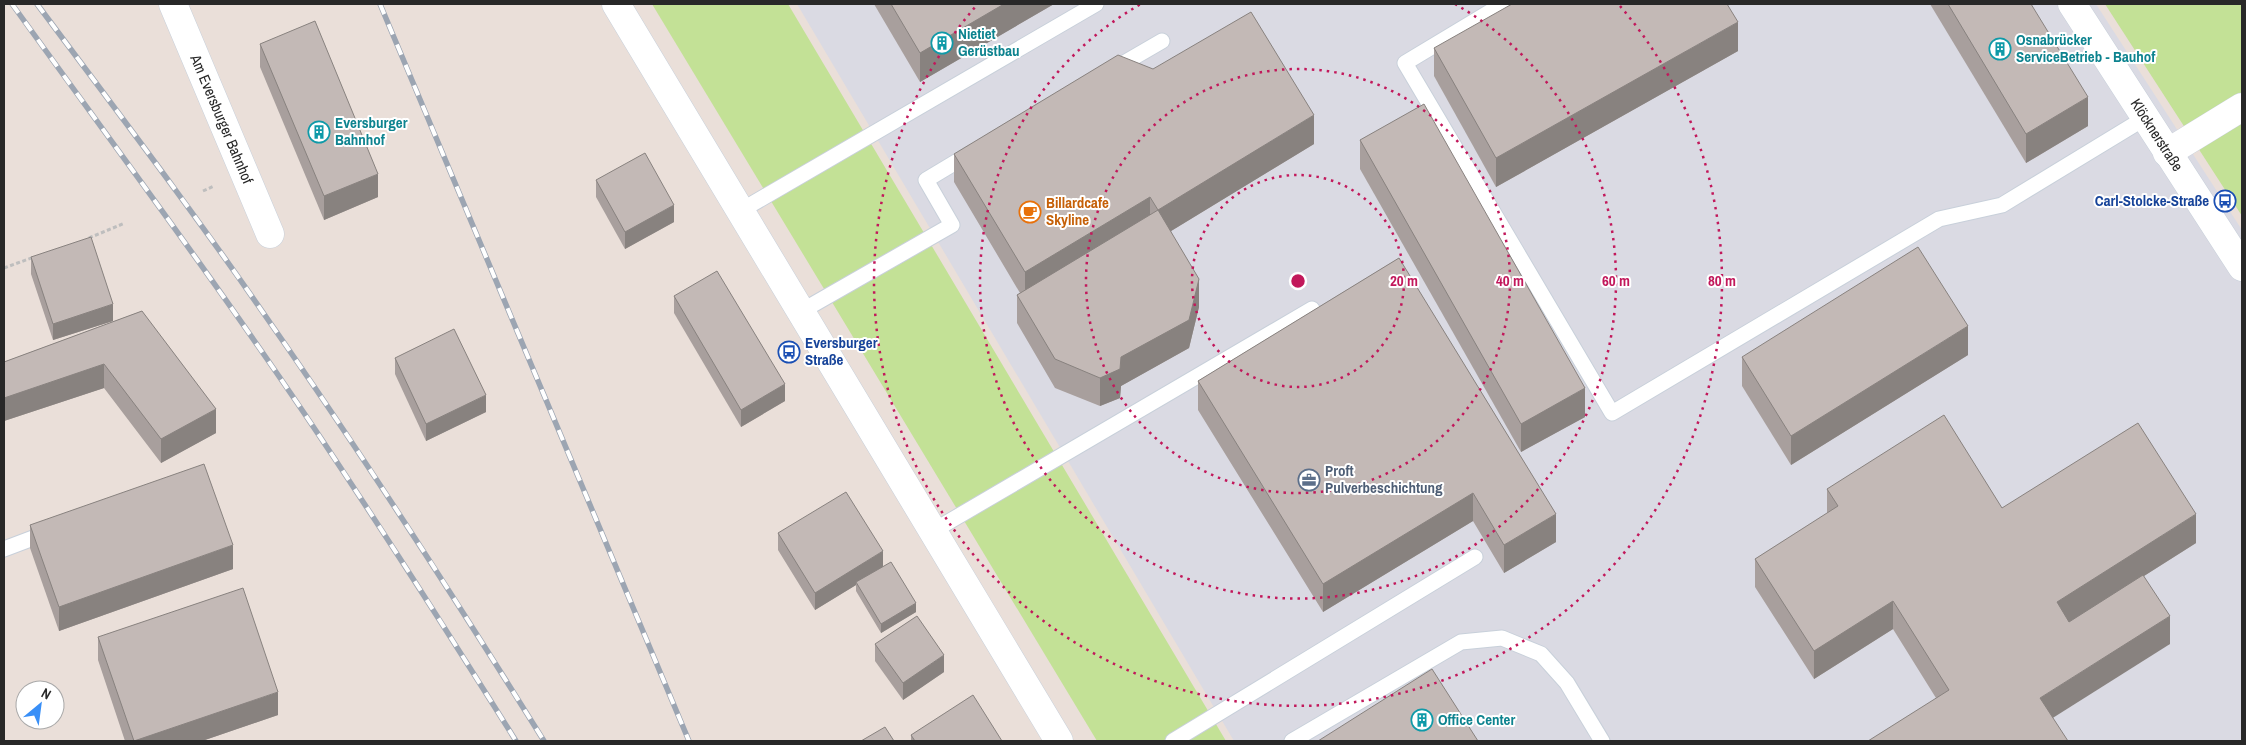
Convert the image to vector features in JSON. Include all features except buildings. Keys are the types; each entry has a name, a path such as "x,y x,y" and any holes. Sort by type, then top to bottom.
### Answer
{"street":[{"name":"Am Eversburger Bahnhof","path":"173,4 270,234"},
{"path":"616,4 1059,741"},
{"name":"Klöcknerstraße","path":"2072,4 2242,267"},
{"path":"2167,153 2242,107"}],"lane":[{"path":"740,211 1096,4"},
{"path":"1503,4 1405,63 1612,413 1939,219 2002,205 2145,118"},
{"path":"1103,76 1162,41"},
{"path":"800,312 952,224 926,180 985,145"},
{"path":"933,531 1312,309"},
{"path":"4,549 66,526"},
{"path":"1173,741 1475,557"},
{"path":"1292,741 1461,642 1502,638 1541,654 1567,684 1602,741"}],"path":[{"path":"84,240 125,223"},
{"path":"4,268 39,255"}],"shaded area":[{"path":"797,4 2096,4 2242,230 2242,741 1234,741"}],"green space":[{"path":"652,4 788,4 1226,741 1097,741"},
{"path":"2105,4 2242,4 2242,216"}],"railway":[{"path":"12,4 196,258 304,413 412,576 516,741"},
{"path":"37,4 243,283 410,531 544,741"},
{"path":"380,4 689,741"}],"place":[{"name":"Nietiet Gerüstbau","path":"942,43"},
{"name":"Osnabrücker ServiceBetrieb - Bauhof","path":"2000,49"},
{"name":"Eversburger Bahnhof","path":"319,132"},
{"name":"Carl-Stolcke-Straße","path":"2225,201"},
{"name":"Billardcafe Skyline","path":"1030,212"},
{"name":"Eversburger Straße","path":"789,352"},
{"name":"Proft Pulverbeschichtung","path":"1309,480"},
{"name":"Office Center","path":"1422,720"}]}
